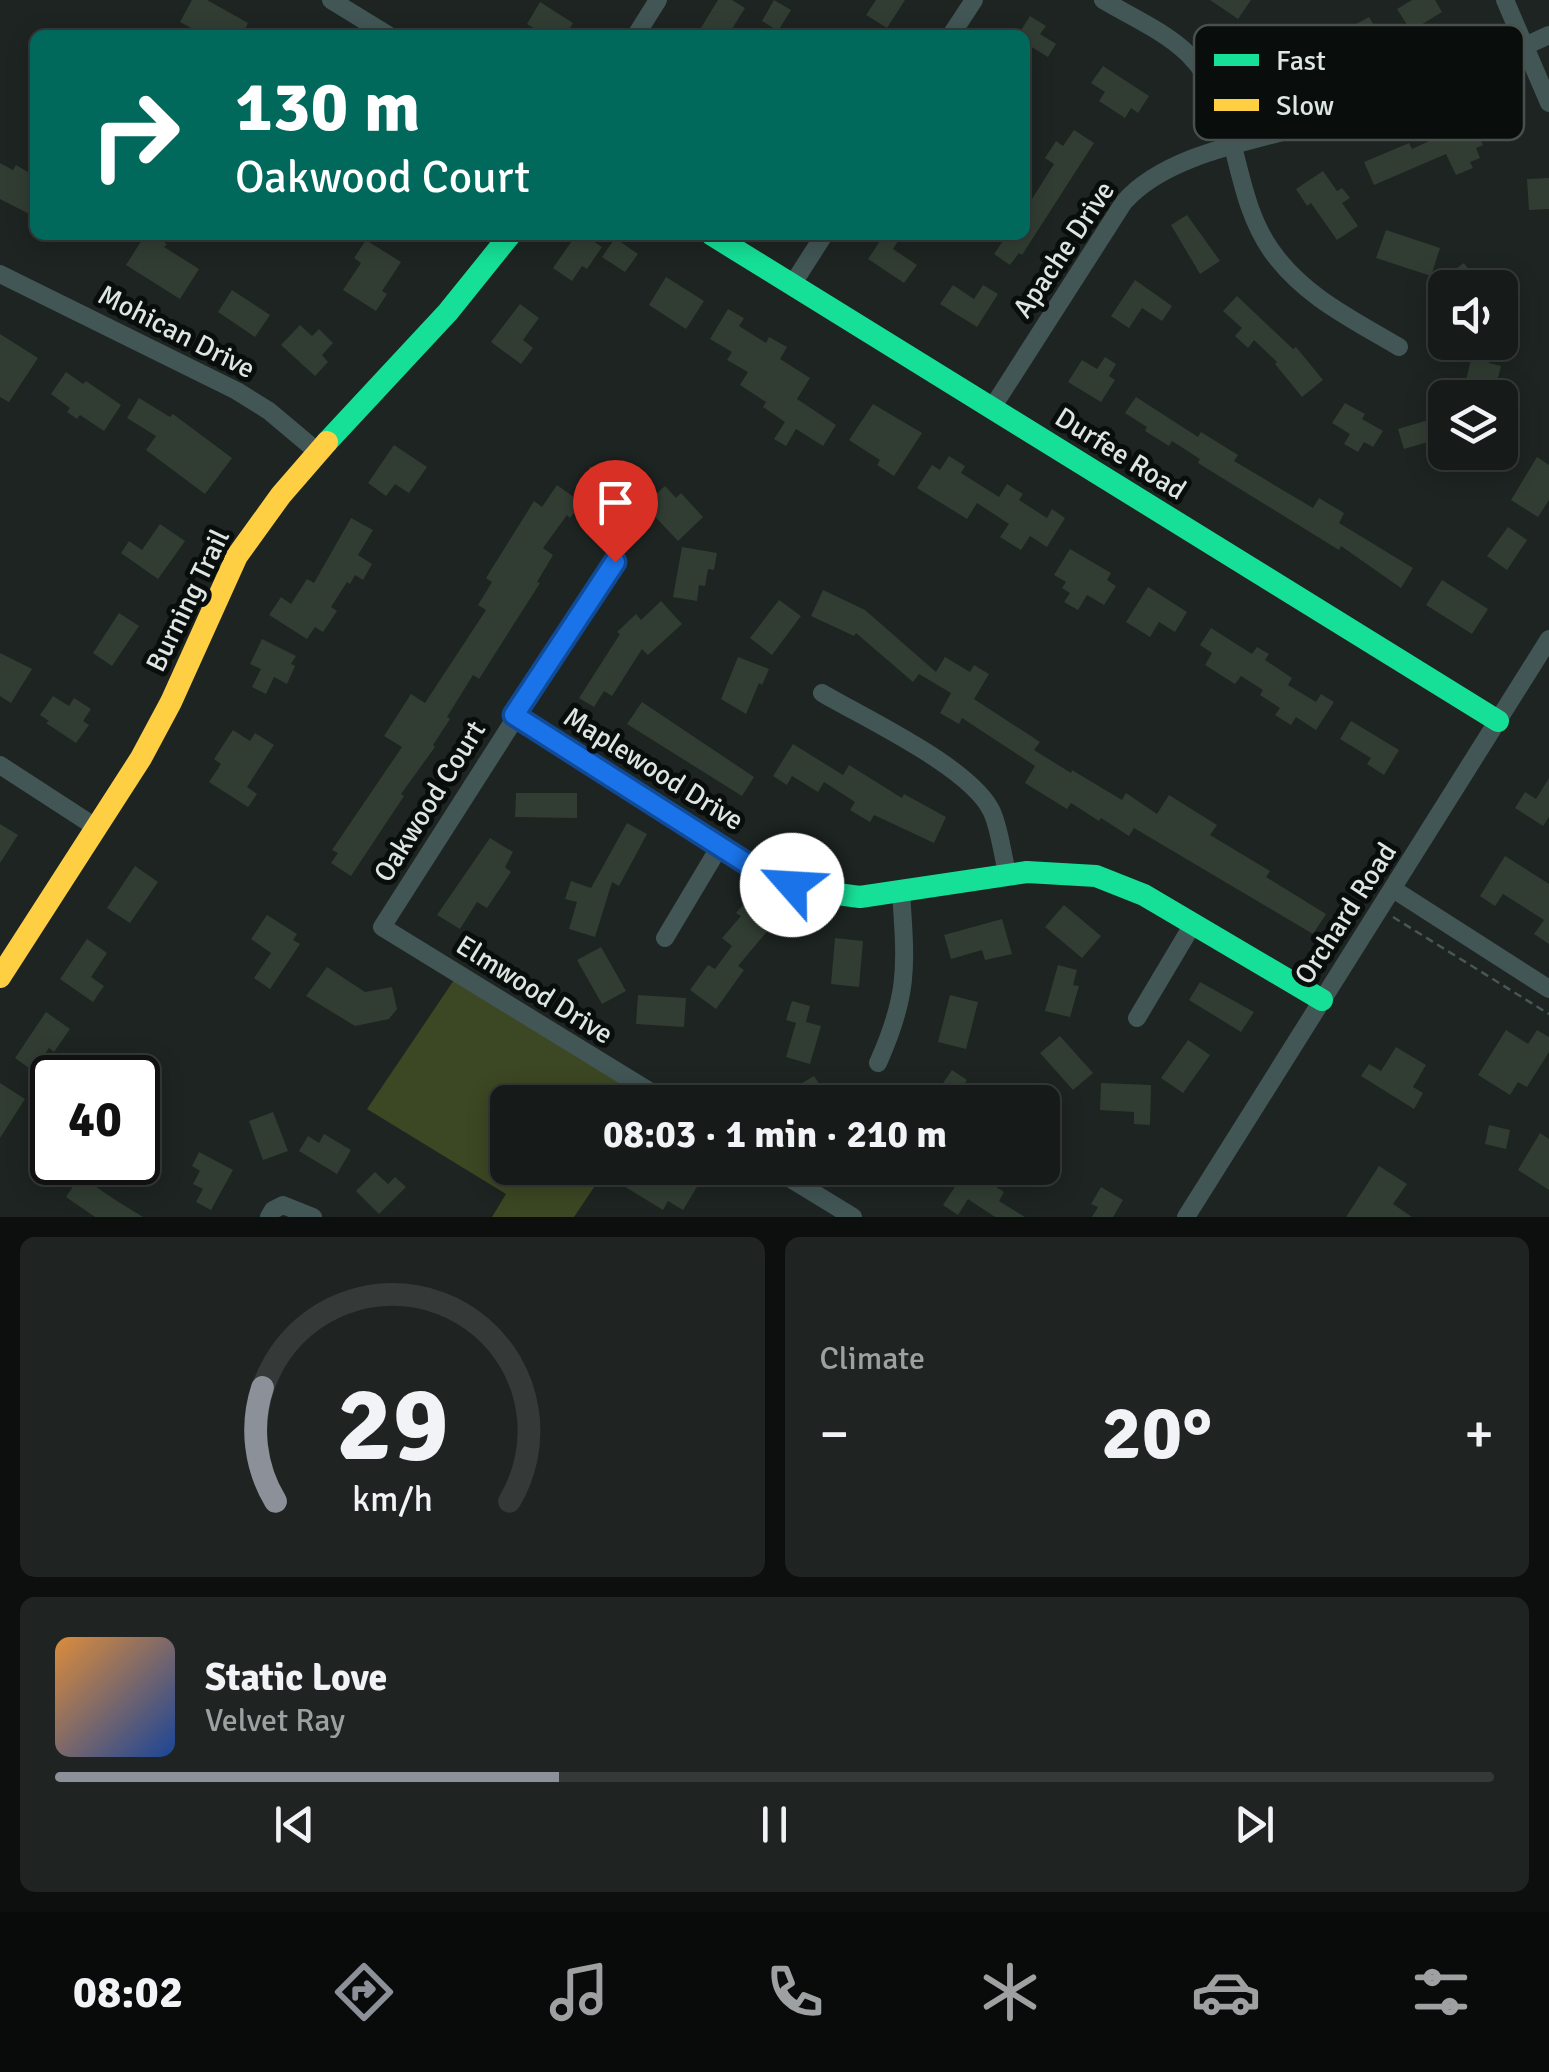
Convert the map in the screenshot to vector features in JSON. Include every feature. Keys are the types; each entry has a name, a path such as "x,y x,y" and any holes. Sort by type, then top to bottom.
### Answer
{"street":[{"path":"331,0 380,30"},
{"path":"639,30 658,0"},
{"path":"955,30 974,0"},
{"path":"1103,0 1194,60"},
{"path":"1505,0 1516,25"},
{"name":"Apache Drive","path":"1526,46 1549,35"},
{"path":"1524,42 1549,103"},
{"path":"1229,140 1258,229 1286,270 1327,304 1399,347"},
{"name":"Apache Drive","path":"992,408 1137,187 1148,178 1251,140"},
{"name":"Burning Trail","path":"0,978 159,725 236,557 277,499 434,330 506,240"},
{"name":"Durfee Road","path":"720,240 1498,721"},
{"path":"792,285 821,240"},
{"name":"Mohican Drive","path":"0,274 237,391 320,452"},
{"name":"Oakwood Court","path":"388,919 514,715 615,562"},
{"name":"Orchard Road","path":"1186,1217 1549,639"},
{"path":"822,693 953,770 974,787 993,814 1007,872"},
{"name":"Maplewood Drive","path":"514,715 772,877 814,891 854,896 900,892 1007,872 1077,873 1117,882 1155,899 1322,1000"},
{"path":"0,765 97,828"},
{"path":"664,938 720,846"},
{"path":"1393,889 1549,989"},
{"path":"878,1063 896,1019 904,984 900,892"},
{"name":"Elmwood Drive","path":"388,919 382,927 639,1085"},
{"path":"1136,1018 1193,924"},
{"path":"800,1185 853,1217"},
{"path":"269,1217 272,1210 283,1205 313,1217"}],"path":[{"path":"1380,908 1549,1014"}],"green space":[{"path":"456,977 624,1085 490,1085 490,1184 367,1109"},
{"path":"491,1185 596,1185 574,1217 492,1217 506,1194"}],"building":[{"path":"192,0 207,0 248,23 244,30 195,30 180,22"},
{"path":"718,0 732,0 745,8 731,30 700,30"},
{"path":"774,0 791,10 779,30 762,21"},
{"path":"876,0 905,0 887,28 866,15"},
{"path":"1210,0 1251,0 1238,19"},
{"path":"1412,0 1435,0 1442,12 1421,25 1407,25 1397,9"},
{"path":"540,2 573,23 569,30 534,30 527,24"},
{"path":"1030,16 1046,26 1040,34 1056,44 1048,57 1030,46 1030,30 1021,30"},
{"path":"1369,17 1374,25 1354,25"},
{"path":"1103,66 1149,96 1138,113 1131,108 1125,118 1099,101 1105,92 1091,83"},
{"path":"1074,130 1094,143 1022,255 1019,253 1010,265 994,254 1004,240 1030,240 1030,202 1054,164 1045,158 1056,141 1063,146"},
{"path":"1431,140 1481,140 1483,145 1476,148 1480,158 1470,162 1473,168 1456,175 1446,154 1374,185 1364,162 1409,143 1412,149"},
{"path":"0,163 13,170 16,165 30,173 30,214 0,199"},
{"path":"1323,171 1337,191 1342,188 1350,198 1342,203 1358,226 1337,240 1296,189"},
{"path":"1549,178 1549,209 1529,210 1527,179"},
{"path":"1187,215 1220,261 1200,274 1171,225"},
{"path":"1386,230 1440,248 1428,275 1376,258"},
{"path":"142,240 161,240 167,244 164,247 199,269 180,299 126,265"},
{"path":"366,240 401,262 382,291 387,294 376,311 343,290 361,263 354,258"},
{"path":"573,240 592,240 602,247 587,269 582,266 572,281 553,268"},
{"path":"614,240 638,254 625,272 602,257"},
{"path":"881,240 899,240 893,249 917,265 904,283 868,259"},
{"path":"666,277 704,301 686,329 649,305"},
{"path":"1135,280 1172,306 1162,321 1142,308 1129,328 1111,316"},
{"path":"953,285 974,299 983,285 998,294 977,327 940,304"},
{"path":"232,290 270,315 255,337 218,312"},
{"path":"1237,296 1293,349 1296,347 1323,380 1302,397 1277,362 1254,340 1248,348 1235,336 1242,328 1223,311"},
{"path":"520,304 539,318 523,340 533,348 521,364 491,342"},
{"path":"728,309 744,318 739,326 766,343 769,337 787,347 780,359 810,378 797,399 836,425 823,446 796,429 786,446 774,439 785,422 763,407 766,402 740,385 748,372 727,360 732,352 710,339"},
{"path":"300,325 312,336 319,329 333,343 322,355 328,362 315,376 281,345"},
{"path":"0,334 38,358 9,402 0,397"},
{"path":"1105,357 1116,364 1109,376 1115,380 1101,402 1068,382 1082,360 1097,369"},
{"path":"1471,360 1490,360 1489,363 1501,366 1498,380 1466,380"},
{"path":"66,372 121,405 104,431 80,415 77,419 67,412 70,408 51,394"},
{"path":"1136,397 1198,437 1201,432 1238,455 1234,461 1313,508 1319,498 1344,513 1339,523 1413,568 1401,588 1341,546 1339,550 1198,463 1200,459 1172,441 1169,446 1145,431 1147,427 1125,413"},
{"path":"139,398 170,417 173,414 232,458 205,494 146,450 156,436 127,418"},
{"path":"1345,403 1365,414 1362,419 1383,431 1373,447 1364,442 1358,452 1344,444 1350,434 1332,423"},
{"path":"873,404 922,433 894,476 877,465 880,460 849,440"},
{"path":"1428,420 1428,442 1404,449 1398,429"},
{"path":"394,445 427,467 409,493 395,484 386,496 368,483"},
{"path":"949,456 965,466 961,473 999,497 1007,484 1023,494 1019,500 1047,518 1052,509 1065,518 1047,547 1030,536 1021,550 1000,537 1009,524 977,503 967,519 917,488 932,465 940,470"},
{"path":"1537,457 1549,465 1549,500 1538,517 1511,500"},
{"path":"589,467 638,469 637,498 588,497"},
{"path":"557,485 582,503 570,518 567,515 543,548 553,555 537,582 540,583 479,679 473,675 447,717 450,719 435,747 351,876 331,863 338,853 332,850 402,747 384,736 411,694 425,703 486,610 478,605 492,582 486,578 534,501 542,507"},
{"path":"665,486 676,498 681,493 703,517 678,541 644,505"},
{"path":"351,518 373,530 358,555 372,564 363,580 355,575 350,584 347,582 331,607 337,611 323,632 315,627 307,639 269,615 281,597 291,604 307,579 314,583"},
{"path":"160,524 185,541 158,579 121,553 129,541 142,550"},
{"path":"1508,527 1527,540 1507,570 1487,556"},
{"path":"682,547 717,553 705,586 699,585 697,601 673,597"},
{"path":"1070,549 1111,573 1107,580 1116,586 1104,605 1087,595 1078,610 1064,602 1070,593 1062,588 1066,582 1054,575"},
{"path":"1442,580 1488,609 1472,634 1426,605"},
{"path":"1148,587 1187,612 1175,632 1159,622 1150,637 1126,622"},
{"path":"823,590 865,610 936,672 945,657 970,672 974,665 989,674 974,699 1040,742 1034,750 1071,773 1072,770 1122,800 1126,793 1157,814 1169,795 1217,825 1210,835 1270,871 1266,877 1326,914 1313,934 1134,828 1129,836 1071,803 1067,809 1025,783 1035,766 962,718 959,724 940,713 951,693 919,674 913,682 856,633 854,636 811,616"},
{"path":"779,600 801,616 772,655 750,638"},
{"path":"661,601 682,624 648,655 642,649 612,696 604,691 594,707 579,698 620,634 617,632 636,614 641,620"},
{"path":"119,613 139,626 112,666 93,653"},
{"path":"1211,628 1252,654 1257,647 1269,654 1265,660 1292,678 1288,685 1316,702 1321,694 1334,702 1316,730 1296,717 1291,725 1275,715 1280,708 1260,695 1263,690 1241,676 1235,684 1205,665 1212,653 1200,645"},
{"path":"262,639 296,656 287,684 274,677 266,694 252,687 261,669 250,664"},
{"path":"0,653 32,669 11,703 0,696"},
{"path":"738,657 769,669 746,714 721,699"},
{"path":"53,696 69,706 74,698 91,709 83,721 89,725 76,743 40,715"},
{"path":"642,702 754,777 742,796 627,724"},
{"path":"1351,721 1399,750 1384,775 1367,764 1371,758 1340,739"},
{"path":"233,730 250,741 255,733 274,745 247,787 257,794 248,807 209,782 221,764 214,759"},
{"path":"793,744 843,775 849,765 902,798 904,794 946,817 934,843 874,815 870,822 850,810 855,802 824,782 818,792 792,776 787,785 773,776"},
{"path":"1549,778 1549,817 1543,826 1515,808 1525,792 1536,799"},
{"path":"516,793 577,793 577,818 515,817"},
{"path":"627,823 647,834 619,886 612,882 595,937 569,929 577,902 565,899 571,881 591,888"},
{"path":"0,824 18,835 0,863"},
{"path":"490,838 513,852 505,867 511,872 487,908 477,902 460,929 437,915"},
{"path":"1505,856 1549,884 1549,944 1534,934 1544,920 1503,894 1495,906 1480,896"},
{"path":"135,866 158,882 130,923 107,908"},
{"path":"748,899 775,922 738,966 744,970 716,1009 690,990 708,965 715,969 732,946 722,938 741,916 736,913"},
{"path":"1064,905 1101,936 1082,958 1045,927"},
{"path":"267,915 297,934 293,940 300,944 270,989 254,978 271,953 251,939"},
{"path":"1002,919 1012,954 985,960 982,950 951,959 944,935"},
{"path":"835,938 863,941 859,987 831,984"},
{"path":"87,939 107,953 91,977 104,986 93,1002 60,979"},
{"path":"601,947 626,991 602,1004 577,960"},
{"path":"1058,965 1077,970 1073,985 1079,986 1070,1017 1045,1011"},
{"path":"327,967 365,992 392,987 397,1009 389,1019 355,1026 306,996"},
{"path":"1200,982 1254,1012 1241,1032 1189,1000"},
{"path":"638,995 686,998 684,1027 636,1024"},
{"path":"950,995 978,1002 966,1049 938,1042"},
{"path":"792,1001 810,1006 806,1022 821,1026 810,1064 786,1057 796,1023 786,1020"},
{"path":"46,1012 70,1029 54,1052 49,1048 44,1055 30,1055 30,1069 15,1058"},
{"path":"1506,1030 1528,1044 1537,1030 1549,1037 1549,1052 1527,1087 1518,1082 1510,1095 1478,1075"},
{"path":"1060,1036 1093,1073 1073,1090 1040,1053"},
{"path":"1188,1040 1210,1055 1183,1093 1161,1078"},
{"path":"1396,1047 1426,1065 1413,1087 1423,1093 1414,1109 1361,1076 1369,1064 1381,1071"},
{"path":"952,1070 967,1080 964,1085 942,1085"},
{"path":"814,1076 820,1085 799,1085"},
{"path":"0,1083 25,1099 0,1138"},
{"path":"1101,1083 1151,1085 1150,1125 1134,1124 1134,1112 1100,1110"},
{"path":"273,1112 288,1151 263,1160 249,1121"},
{"path":"1489,1125 1510,1130 1506,1149 1485,1144"},
{"path":"1540,1133 1549,1139 1549,1190 1518,1170"},
{"path":"324,1134 351,1150 337,1174 299,1151 308,1136 319,1143"},
{"path":"199,1152 233,1170 211,1210 196,1202 203,1189 193,1184 200,1171 192,1166"},
{"path":"1379,1166 1407,1184 1393,1204 1412,1217 1346,1217"},
{"path":"375,1172 388,1184 395,1177 406,1187 379,1214 356,1191"},
{"path":"74,1185 93,1185 143,1217 95,1217 66,1197"},
{"path":"622,1185 698,1185 683,1210 668,1201 663,1210"},
{"path":"956,1185 993,1185 1004,1192 999,1201 1025,1217 995,1217 968,1199 958,1215 943,1205"},
{"path":"1101,1187 1123,1200 1113,1217 1092,1217 1098,1207 1091,1204"}],"traffic: fast":[{"path":"327,442 448,312 506,240"},
{"path":"720,240 1498,721"},
{"path":"515,715 757,869 814,891 860,897 1027,872 1096,876 1144,895 1322,1000"}],"traffic: slow":[{"path":"0,977 141,758 171,702 237,556 281,495 327,442"}],"route":[{"path":"615,562 514,715 757,870 792,885"}]}
